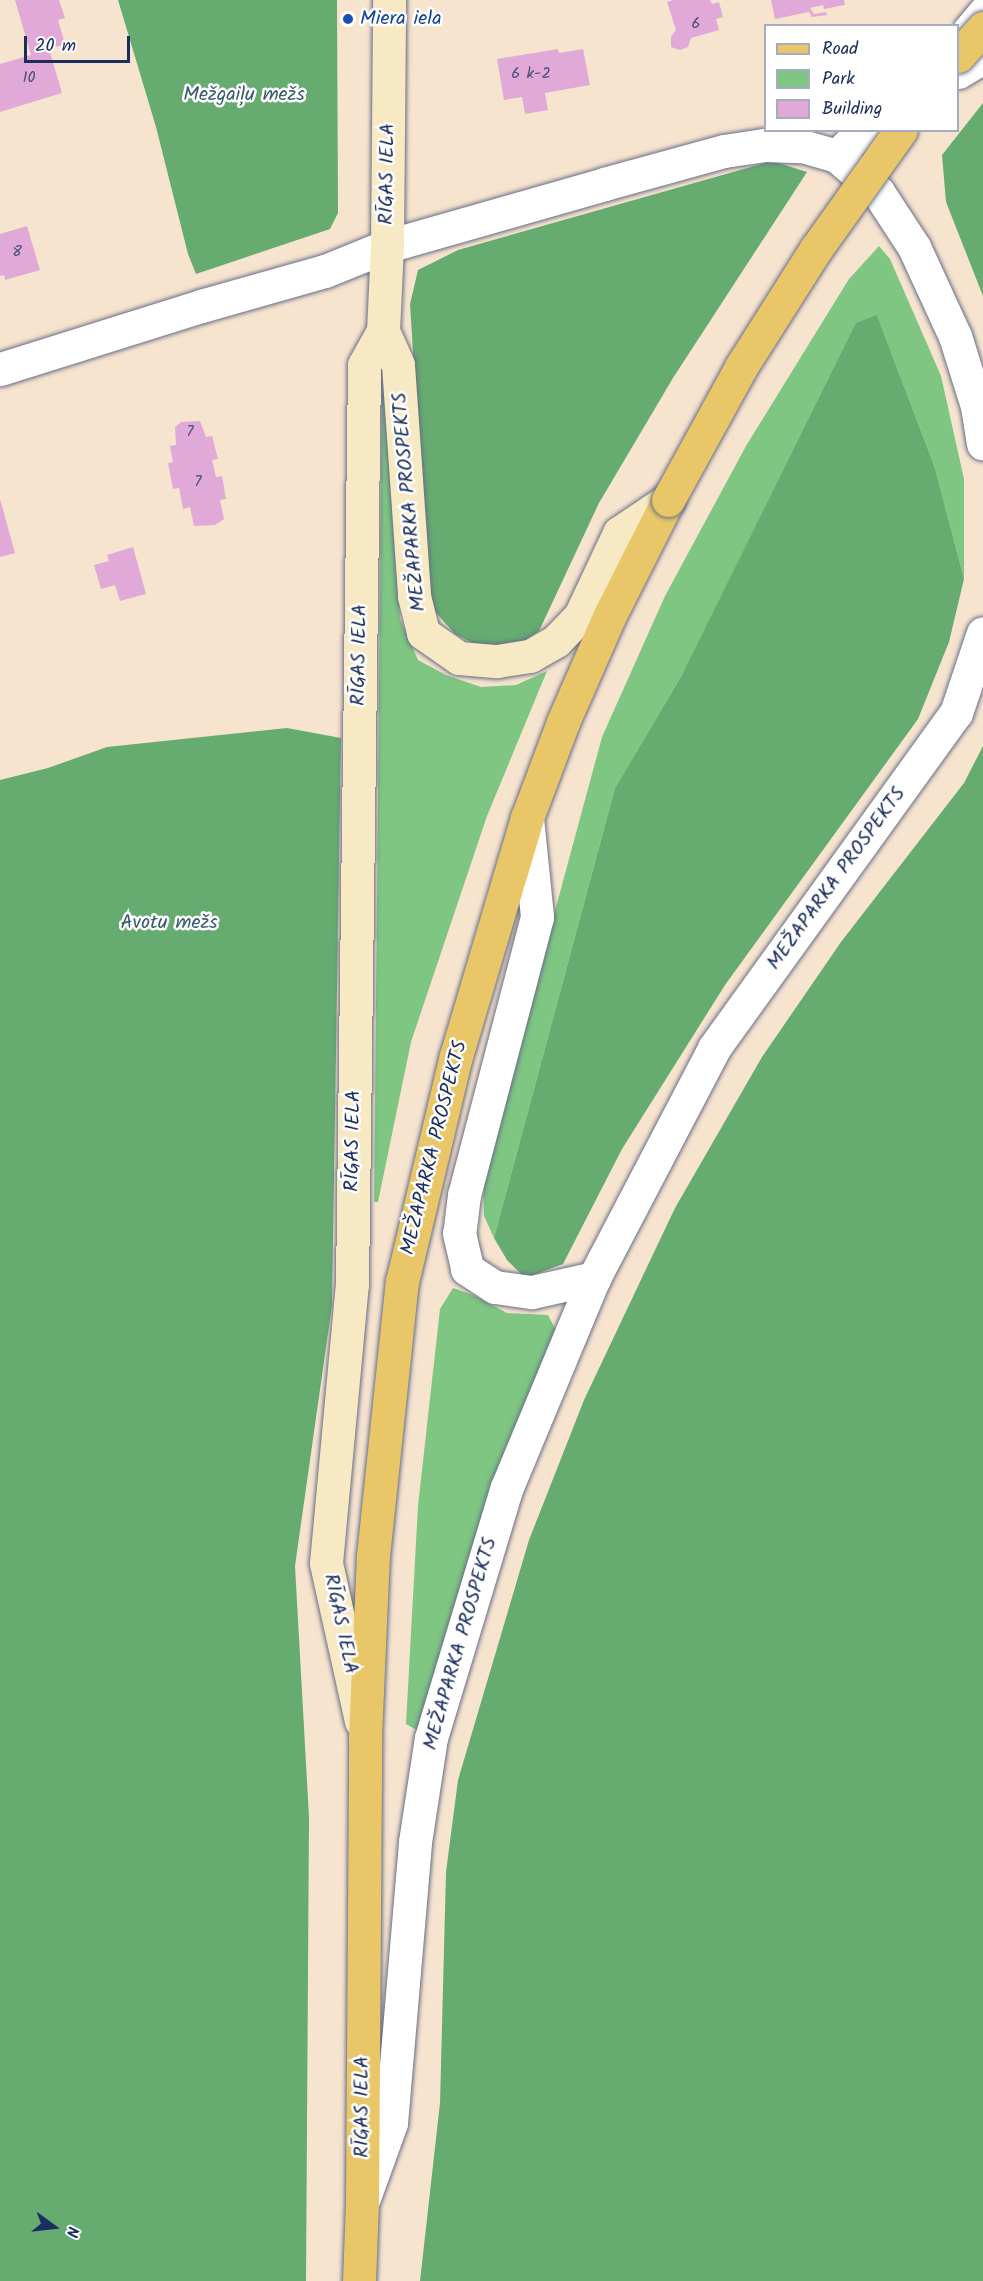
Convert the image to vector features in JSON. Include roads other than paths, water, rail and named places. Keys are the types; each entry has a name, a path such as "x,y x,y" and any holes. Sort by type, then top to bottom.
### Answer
{"main road":[{"name":"MEŽAPARKA PROSPEKTS","path":"365,1737 374,1556 402,1282 456,1056 527,818 563,722 596,647 668,500 747,357 816,249 900,132"},
{"name":"RĪGAS IELA","path":"359,2281 362,2202 365,1737"}],"street":[{"name":"RĪGAS IELA","path":"365,1737 326,1563 352,1284 364,365 383,331 387,246 389,0"},
{"path":"959,71 983,57"},
{"path":"837,156 861,132"},
{"path":"0,369 201,306 325,271 387,246 724,151 764,145 801,146 837,156 878,192 914,247 956,336 976,406 983,444"},
{"name":"MEŽAPARKA PROSPEKTS","path":"383,331 398,365 414,596 423,633 459,658 497,661 530,656 556,640 580,616 619,533 668,500"},
{"name":"MEŽAPARKA PROSPEKTS","path":"362,2202 391,2123 415,1842 431,1738 507,1486 594,1278 714,1048 956,712 983,633"},
{"name":"MEŽAPARKA PROSPEKTS","path":"527,818 537,917 464,1195 459,1233 467,1269 495,1287 532,1292 594,1278"}],"lane":[{"path":"968,34 983,2"}],"place":[{"name":"Miera iela","path":"348,19"}],"park label":[{"name":"Mežgaiļu mežs","path":"244,95"},
{"name":"Avotu mežs","path":"169,923"}]}
